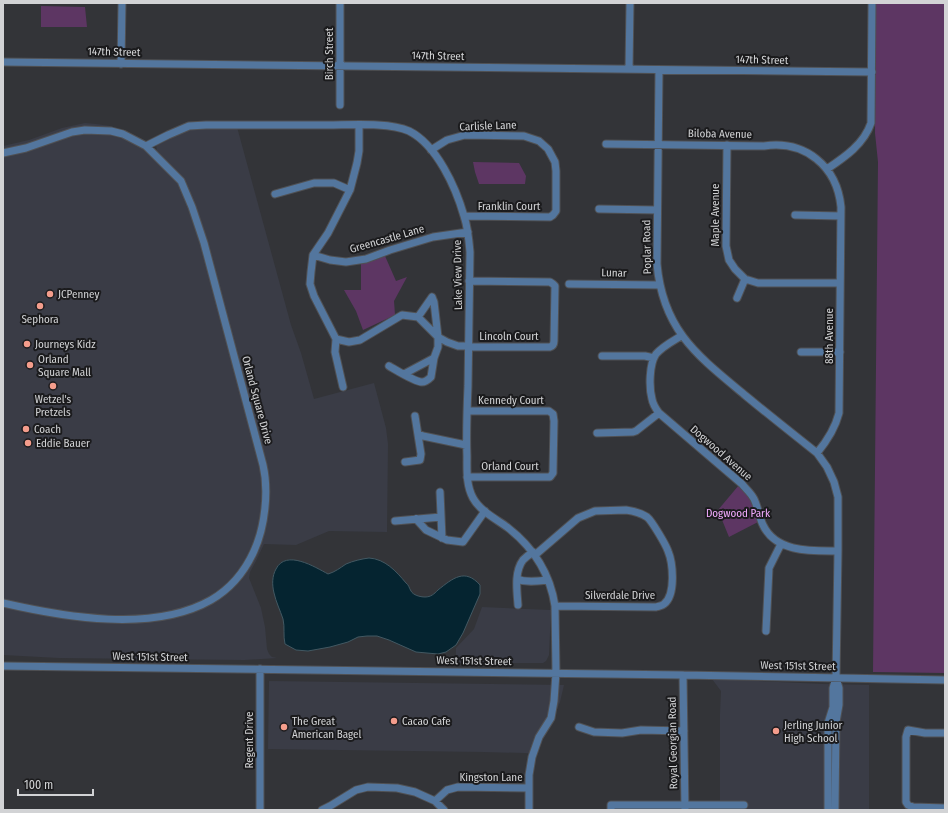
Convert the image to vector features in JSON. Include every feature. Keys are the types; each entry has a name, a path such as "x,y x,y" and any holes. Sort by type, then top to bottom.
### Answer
{"street":[{"path":"121,64 122,3"},
{"name":"Birch Street","path":"340,3 340,104"},
{"path":"629,69 630,3"},
{"path":"827,169 858,145 871,123 872,3"},
{"name":"147th Street","path":"3,62 872,72"},
{"name":"Poplar Road","path":"659,70 657,264 659,285 667,310 681,336 692,349 710,366 817,453"},
{"path":"343,387 335,352 336,339 314,296 310,284 313,255 328,233 350,190 359,151 359,125"},
{"name":"Lake View Drive","path":"146,146 189,126 388,126 404,129 424,141 432,150 450,179 464,216 468,232 470,252 466,445 467,477 470,491 473,498 485,511 517,535 534,553 542,565 553,596 556,673 554,701 551,718 539,736 530,765 529,810"},
{"name":"Orland Square Drive","path":"3,153 26,148 72,132 85,130 111,131 123,134 146,146 181,181 204,242 264,470 266,494 259,541 249,561 236,580 222,593 201,605 178,613 163,616 121,619 96,618 47,612 3,602"},
{"name":"Carlisle Lane","path":"432,150 447,140 465,135 524,136 539,141 548,149 555,162 556,211 553,216"},
{"name":"Biloba Avenue","path":"606,144 764,146 777,144 791,146 808,153 816,158 827,169"},
{"name":"Maple Avenue","path":"727,145 726,246 731,265 745,279"},
{"name":"88th Avenue","path":"817,453 835,428 839,408 839,194 827,169"},
{"path":"274,194 314,183 334,183 350,190"},
{"path":"599,210 658,210"},
{"path":"795,215 840,216"},
{"name":"Franklin Court","path":"464,216 553,216"},
{"name":"Greencastle Lane","path":"313,255 330,260 346,262 366,259 433,237 468,232"},
{"path":"737,298 745,279 758,283 840,283"},
{"name":"Lincoln Court","path":"438,337 454,345 469,346 550,347 554,344 555,296 553,284 550,282 469,281"},
{"name":"Lunar","path":"569,284 659,285"},
{"path":"389,366 415,380 422,382 427,381 431,377 434,358 438,347 434,302 432,297 418,317"},
{"path":"336,339 349,342 360,340 402,315 418,317 438,337"},
{"path":"602,356 644,356 654,358 660,350 681,336"},
{"path":"800,352 840,352"},
{"path":"404,374 434,358"},
{"name":"Dogwood Avenue","path":"654,358 651,366 651,393 652,401 658,413 748,490 754,500 768,534 781,544 804,550 838,551"},
{"name":"Kennedy Court","path":"467,411 549,411 553,414 553,471 551,476"},
{"path":"597,433 633,432 658,413"},
{"path":"405,462 420,460 422,454 414,416"},
{"path":"418,434 466,445"},
{"path":"817,453 834,482 838,497 836,678 833,688 833,707 828,723 828,810"},
{"name":"Orland Court","path":"467,477 547,478 551,476"},
{"path":"440,492 442,538"},
{"name":"Silverdale Drive","path":"534,553 560,534 575,520 584,515 595,511 626,510 644,515 651,522 668,550 673,579 669,598 663,605 656,607 554,606"},
{"path":"416,520 426,530 442,538 463,542 485,511"},
{"path":"395,521 441,517"},
{"path":"766,631 769,568 781,544"},
{"path":"518,605 517,579 520,566 524,560 534,553"},
{"path":"517,579 535,581 548,580"},
{"name":"West 151st Street","path":"3,666 556,673 945,680"},
{"name":"Regent Drive","path":"260,669 260,810"},
{"name":"Royal Georgian Road","path":"683,675 685,808"},
{"path":"835,810 836,718 839,709 839,688 836,678"},
{"path":"579,727 594,732 622,733 641,730 684,731"},
{"path":"945,733 908,730 906,737 906,802 908,805 913,807 945,808"},
{"path":"322,810 356,790 368,787 397,788 415,792 435,801 444,810"},
{"name":"Kingston Lane","path":"435,801 447,790 458,787 529,788"},
{"path":"612,808 685,808 744,805"}],"shaded area":[{"name":"Orland Square Mall","path":"85,123 110,126 123,130 157,150 156,145 158,143 183,130 237,127 291,325 301,353 314,399 374,383 386,428 388,444 387,532 329,531 296,545 264,544 250,572 249,578 261,608 265,627 267,649 272,657 277,658 244,660 59,658 3,655 3,146 29,140 62,128"},
{"path":"482,607 551,610 549,655 546,661 543,663 456,663 456,648 474,629"},
{"path":"712,679 869,685 869,810 720,810 721,691"},
{"path":"269,681 564,685 560,702 554,717 536,754 268,749"}],"green space":[{"path":"876,3 945,3 945,673 873,672 878,162 875,133"},
{"path":"41,6 85,7 87,27 41,27"},
{"path":"473,162 519,163 526,176 525,184 479,184"},
{"path":"385,256 396,281 407,277 394,301 395,315 363,330 356,311 344,290 361,290 361,264"},
{"name":"Dogwood Park","path":"739,485 751,502 758,522 729,537 718,510"}],"water":[{"path":"369,558 375,559 390,566 408,585 412,592 419,596 431,596 449,582 464,576 475,580 480,585 480,594 463,633 456,645 446,652 438,654 416,652 377,636 358,637 348,642 308,651 296,650 285,644 283,619 273,590 273,578 276,569 281,563 287,560 301,561 328,574 346,564"}],"place":[{"name":"JCPenney","path":"50,294"},
{"name":"Sephora","path":"40,306"},
{"name":"Journeys Kidz","path":"27,344"},
{"name":"Orland Square Mall","path":"30,365"},
{"name":"Wetzel's Pretzels","path":"53,386"},
{"name":"Coach","path":"26,429"},
{"name":"Eddie Bauer","path":"28,443"},
{"name":"Cacao Cafe","path":"394,721"},
{"name":"The Great American Bagel","path":"284,727"},
{"name":"Jerling Junior High School","path":"776,731"}]}
